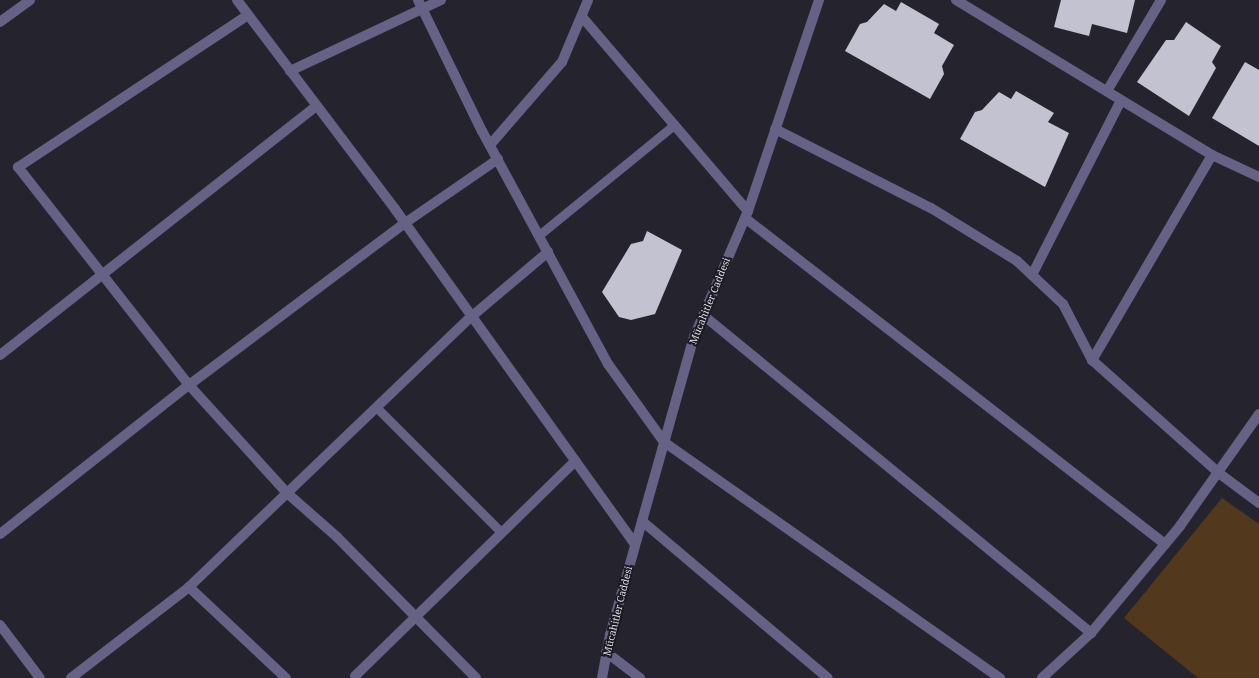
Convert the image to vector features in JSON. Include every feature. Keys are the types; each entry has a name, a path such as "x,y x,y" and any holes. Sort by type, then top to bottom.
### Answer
{"street":[{"path":"0,22 30,0"},
{"path":"237,0 405,223 635,544"},
{"path":"418,0 490,144 608,364 664,442 1000,678"},
{"path":"290,71 441,0"},
{"path":"490,144 562,62 583,18 588,0"},
{"name":"Mücahitler Caddesi","path":"602,678 606,652 635,544 694,337 747,215 819,0"},
{"path":"956,0 1212,155 1259,177"},
{"path":"1107,91 1161,0"},
{"path":"248,15 18,167 105,275 189,385 287,493 337,537 476,678"},
{"path":"583,18 674,125 747,215 1165,544"},
{"path":"1032,275 1121,100"},
{"path":"0,355 105,275 316,106"},
{"path":"775,129 931,208 1017,261 1064,304 1092,360 1220,474 1259,503"},
{"path":"1092,360 1212,155"},
{"path":"0,534 189,385 405,223 498,159"},
{"path":"71,678 189,587 471,317 548,252"},
{"path":"704,315 1090,633"},
{"path":"1042,678 1090,633 1165,544 1220,474 1259,414"},
{"path":"355,676 414,615 575,461"},
{"path":"642,521 828,678"},
{"path":"189,587 278,676"},
{"path":"0,626 40,678"},
{"path":"606,652 640,678"}],"lane":[{"path":"539,235 674,125"},
{"path":"376,408 501,532"}],"shaded area":[{"path":"1222,498 1259,524 1259,678 1198,678 1124,618"}],"building":[{"path":"1061,0 1135,0 1127,33 1092,24 1089,36 1054,27"},
{"path":"901,2 939,24 934,33 954,45 942,66 944,74 930,99 845,51 860,24 867,22 884,4 896,11"},
{"path":"1186,22 1221,46 1212,62 1216,68 1189,116 1137,82 1166,40 1174,40"},
{"path":"1245,62 1259,70 1259,146 1212,118"},
{"path":"1016,91 1054,113 1048,122 1069,133 1045,187 960,139 975,112 982,110 999,92 1011,99"},
{"path":"647,231 682,250 655,314 631,320 619,317 602,292 631,244 643,241"}]}
